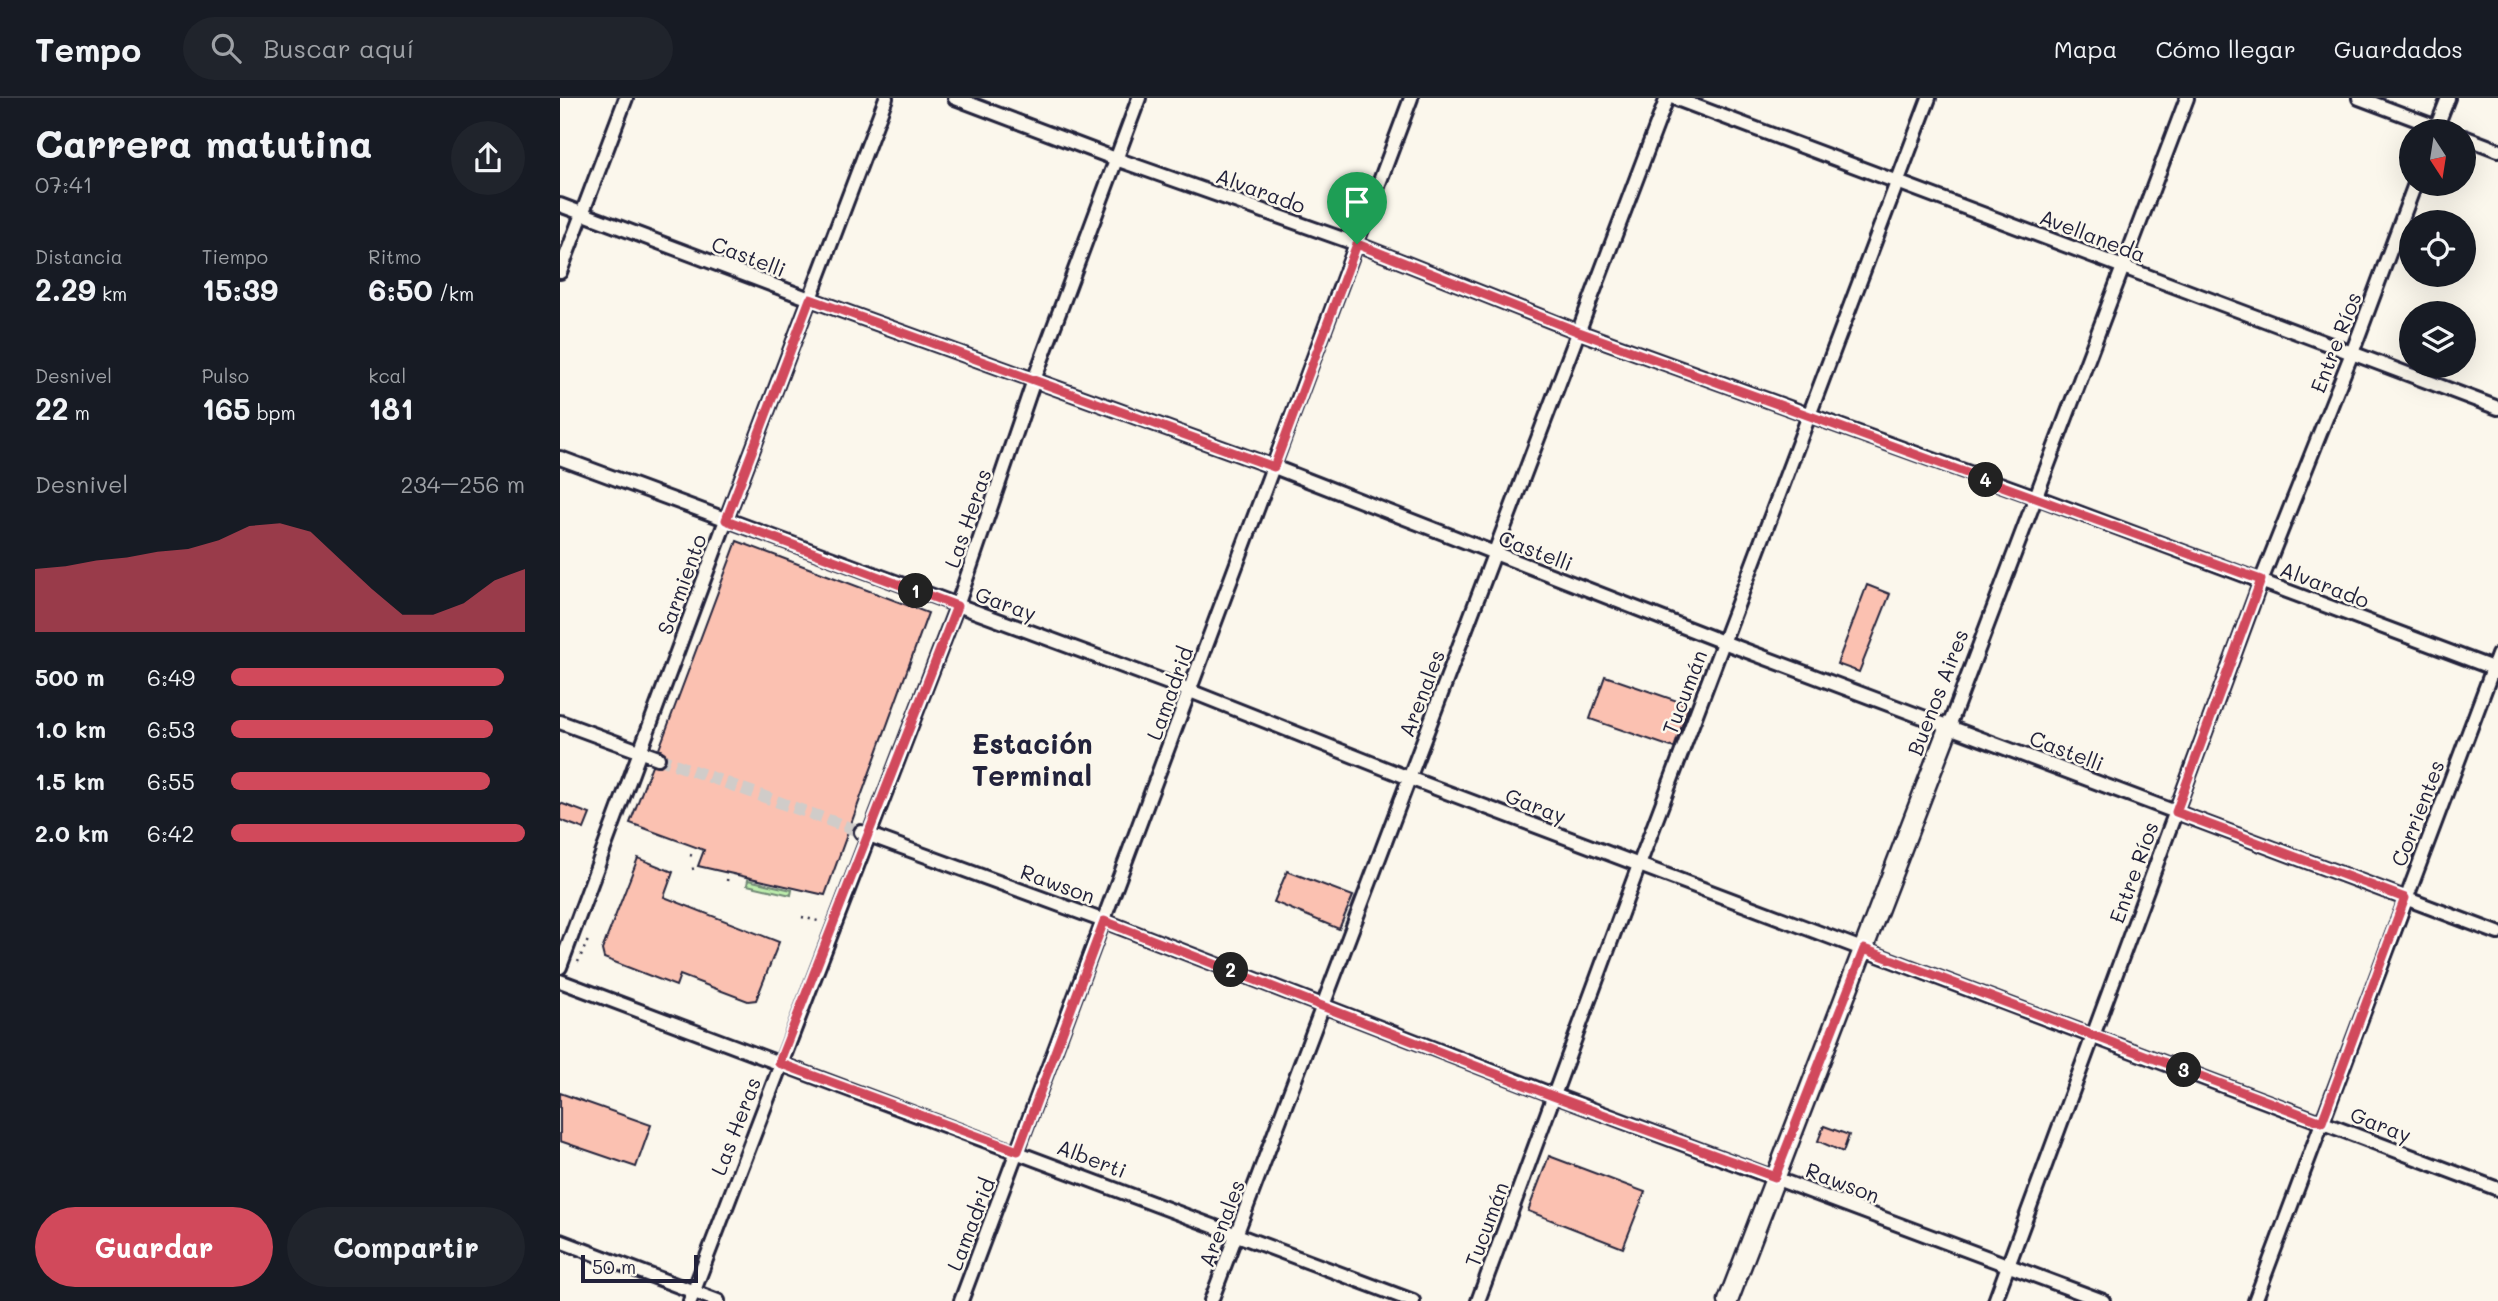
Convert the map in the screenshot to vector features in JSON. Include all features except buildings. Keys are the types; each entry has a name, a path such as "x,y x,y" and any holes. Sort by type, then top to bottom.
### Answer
{"street":[{"path":"560,272 626,98"},
{"name":"Sarmiento","path":"560,967 886,98"},
{"name":"Alvarado","path":"956,98 1116,159 1357,244 1579,332 2261,580 2496,669"},
{"name":"Las Heras","path":"692,1296 865,834 957,606 1034,380 1139,98"},
{"name":"Lamadrid","path":"961,1301 1411,98"},
{"name":"Arenales","path":"1211,1301 1667,98"},
{"name":"Avellaneda","path":"1674,98 2498,408"},
{"name":"Tucumán","path":"1478,1301 1639,865 1929,98"},
{"name":"Buenos Aires","path":"1728,1301 2036,498 2186,98"},
{"path":"2359,98 2412,119"},
{"path":"2443,119 2448,98"},
{"path":"2476,142 2498,150"},
{"name":"Entre Ríos","path":"1995,1301 2261,580 2352,353 2411,196"},
{"name":"Castelli","path":"560,205 810,299 1274,467 1723,642 2498,933"},
{"name":"Garay","path":"560,458 1190,691 1409,778 2498,1189"},
{"name":"Corrientes","path":"2255,1301 2405,898 2496,669 2498,655"},
{"path":"560,722 658,758"},
{"name":"Rawson","path":"865,834 1104,921 1553,1096 2103,1301"},
{"name":"Alberti","path":"560,981 1413,1301"},
{"path":"560,1241 692,1296 718,1301"}],"path":[{"path":"690,855 696,856"},
{"path":"692,869 698,867"},
{"path":"727,881 728,876"},
{"path":"802,917 816,920"}],"green space":[{"path":"748,880 792,890 791,895 747,885"}],"tunnel":[{"path":"658,758 861,832"}],"district":[{"name":"Estación Terminal","path":"1032,759"}],"route":[{"path":"1357,244 1579,332 2261,580 2176,812 2405,898 2322,1122 1864,949 1775,1177 1553,1096 1104,921 1018,1151 779,1063 957,606 726,520 810,299 1274,467 1357,244"}]}
